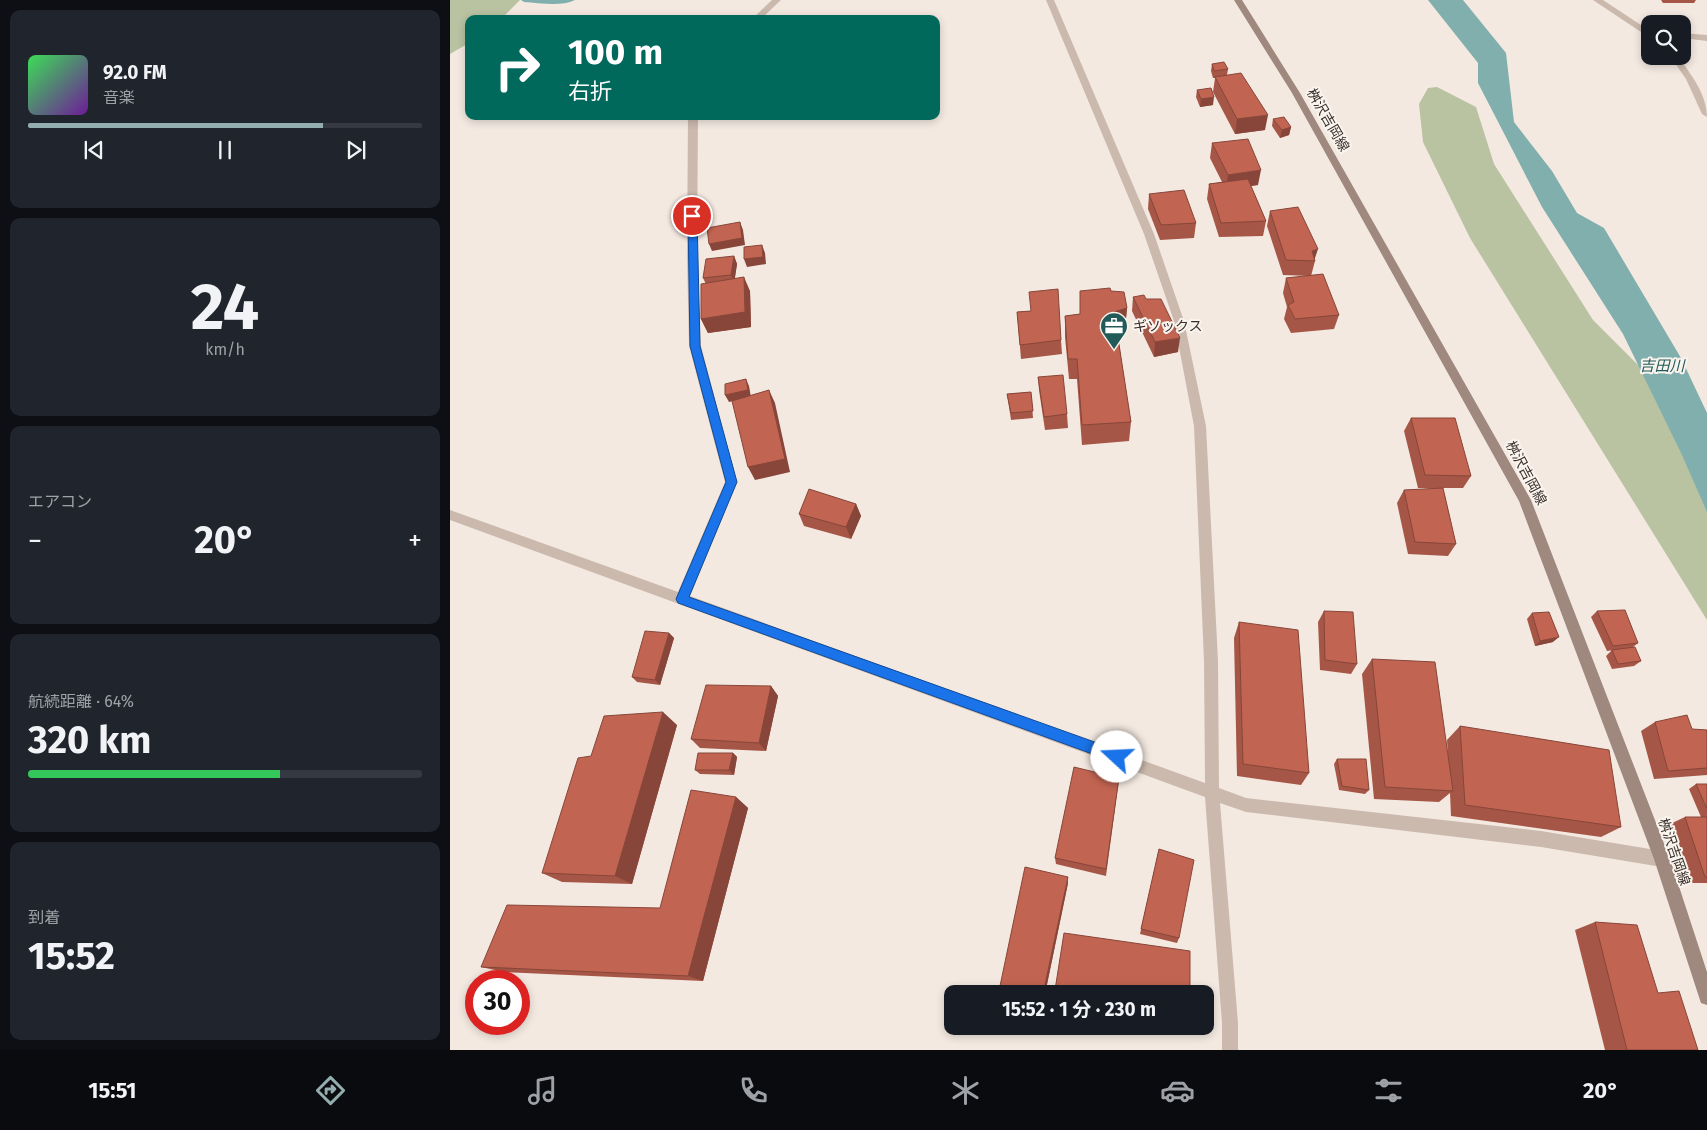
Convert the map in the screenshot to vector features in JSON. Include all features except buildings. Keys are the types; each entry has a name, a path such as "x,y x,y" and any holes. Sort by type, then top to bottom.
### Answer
{"main road":[{"name":"桝沢吉岡線","path":"1238,0 1296,94 1525,500 1662,859 1707,998"}],"street":[{"path":"760,15 777,0"},
{"path":"1050,0 1149,234 1179,321 1200,426 1211,661 1212,792 1230,1023 1230,1050"},
{"path":"1597,0 1641,28"},
{"path":"1691,36 1707,38"},
{"path":"1680,65 1690,79 1707,114"},
{"path":"682,599 731,482 695,346 692,256 693,120"},
{"path":"450,515 1246,805 1541,839 1662,859"}],"green space":[{"path":"450,0 520,0 505,15 465,15 465,45 450,54"},
{"path":"1437,87 1476,107 1494,164 1593,320 1707,434 1707,620 1470,238 1423,142 1419,104 1428,88"}],"water":[{"name":"吉田川","path":"1428,0 1463,0 1506,53 1514,122 1552,171 1577,213 1604,228 1681,358 1707,413 1707,512 1682,455 1623,334 1542,207 1478,83 1478,63"}],"waterway":[{"path":"524,0 557,2 572,0"}],"place":[{"name":"ギソックス","path":"1114,350"}],"route":[{"path":"692,216 695,346 731,482 682,599 1117,757"}]}
